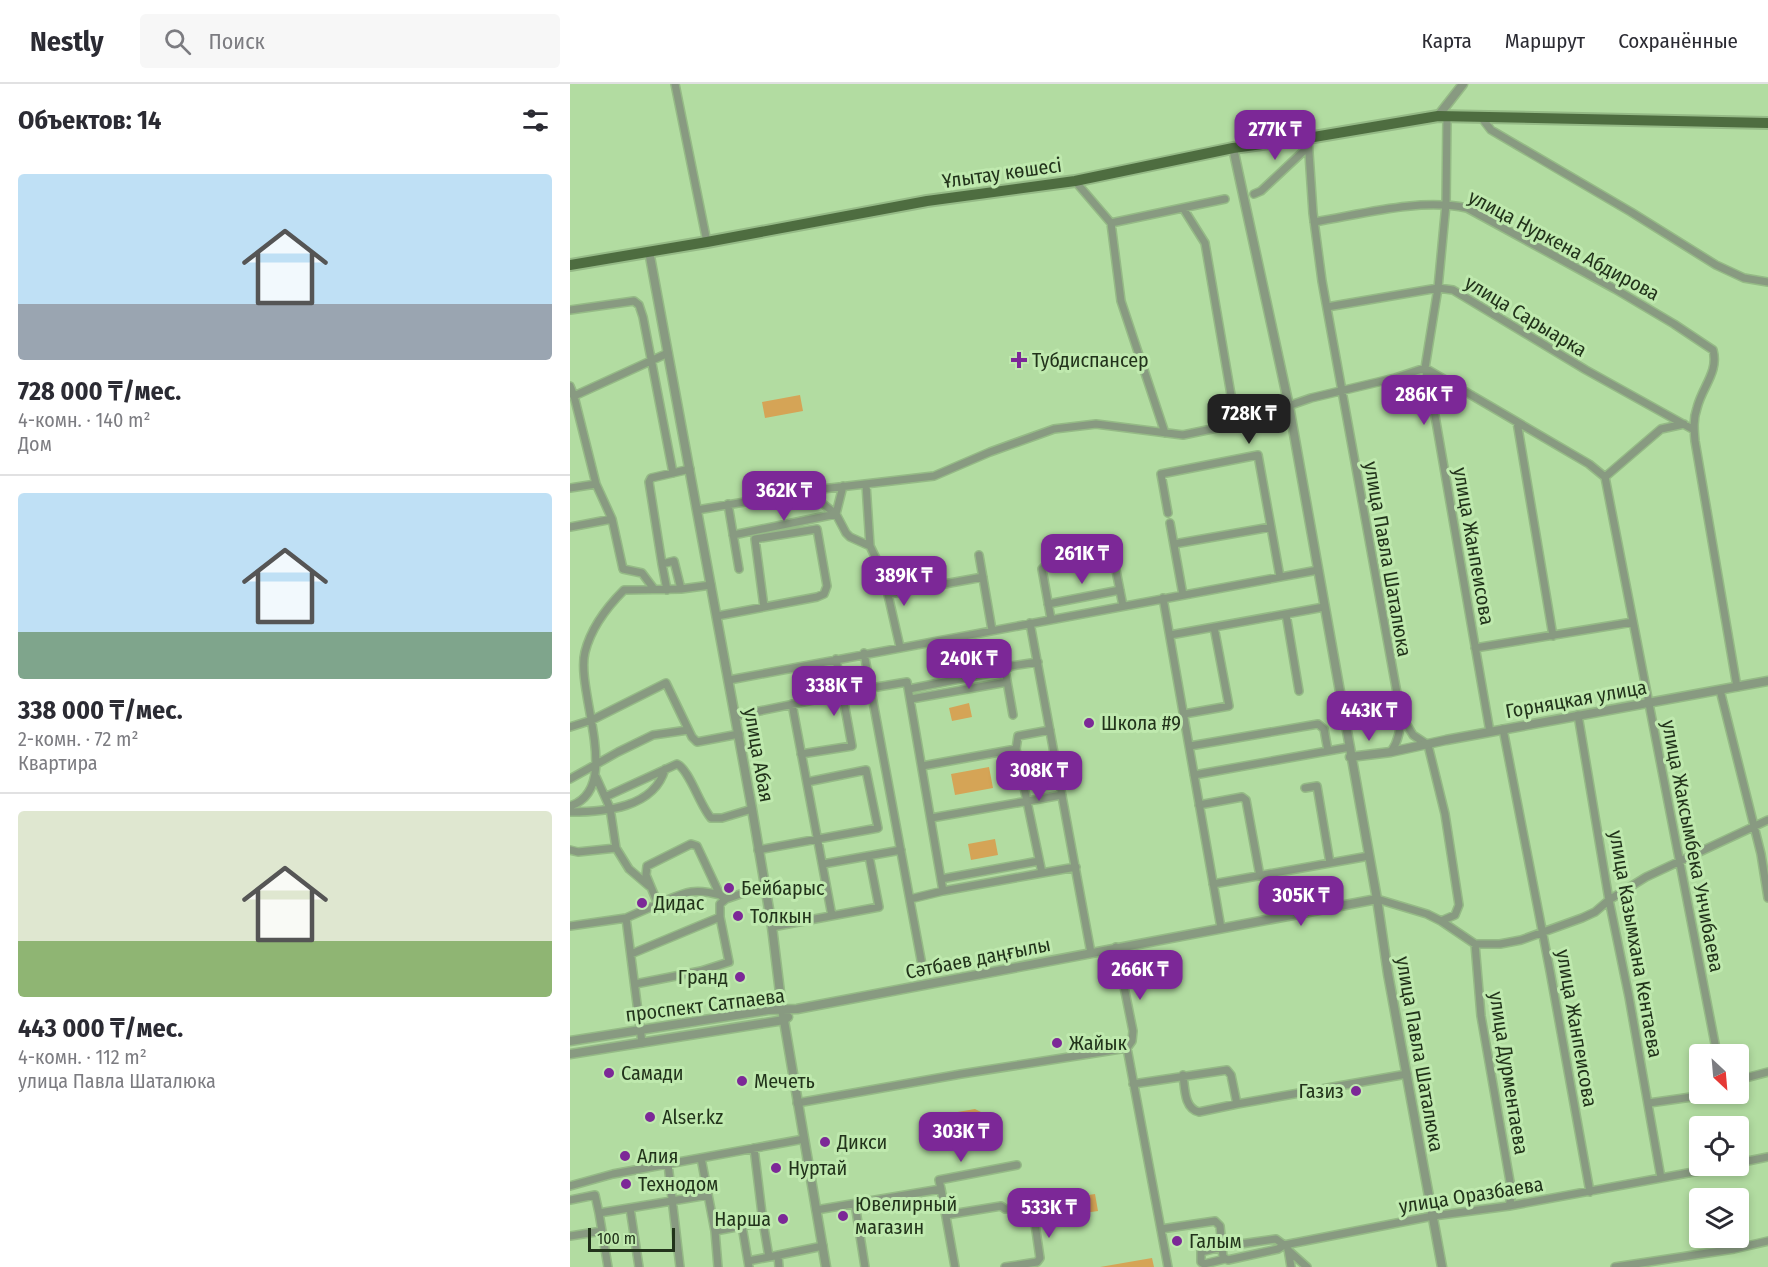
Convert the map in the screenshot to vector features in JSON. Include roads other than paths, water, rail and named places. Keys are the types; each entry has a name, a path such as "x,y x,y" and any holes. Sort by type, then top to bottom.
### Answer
{"main road":[{"name":"Ұлытау көшесі","path":"570,265 927,201 1075,181 1233,148 1308,142 1443,116 1768,123"}],"street":[{"path":"675,84 707,242"},
{"path":"1443,116 1463,84"},
{"name":"улица Жанпеисова","path":"1443,116 1446,204 1438,288 1425,368 1490,732"},
{"path":"1481,117 1491,130 1632,212 1716,265 1744,278 1768,282"},
{"path":"1254,194 1261,191 1308,142"},
{"name":"улица Павла Шаталюка","path":"1308,142 1314,222 1327,307 1401,715 1398,737 1391,752"},
{"name":"улица Павла Шаталюка","path":"1233,148 1289,406 1377,900 1388,974 1442,1267"},
{"path":"1075,181 1111,223 1121,301 1165,433"},
{"path":"1111,223 1225,199"},
{"name":"улица Нуркена Абдирова","path":"1314,222 1423,205 1446,204 1467,208 1575,267 1674,324 1713,350 1716,361 1697,406 1694,430"},
{"path":"1183,208 1205,243 1236,424"},
{"name":"улица Абая","path":"649,251 739,734 772,927 782,1009 826,1267"},
{"name":"улица Сарыарка","path":"1327,307 1438,288 1453,290 1586,370 1694,430"},
{"path":"570,310 636,302 643,317 673,473"},
{"path":"572,395 668,353"},
{"path":"697,510 806,491 934,476 990,452 1054,429 1096,424 1183,435 1236,424 1341,390 1395,378 1425,368 1589,464 1605,477 1661,429 1684,424"},
{"path":"570,386 596,484 612,519 623,569 642,573 654,589"},
{"path":"1517,422 1553,636"},
{"path":"1694,430 1701,484 1737,687"},
{"path":"1168,513 1161,474 1258,455 1280,577"},
{"path":"667,590 650,479 690,469"},
{"name":"улица Жаксымбека Унчибаева","path":"1605,477 1715,1044"},
{"path":"570,488 596,484"},
{"path":"866,484 870,546 883,573 900,647"},
{"path":"837,514 843,486"},
{"path":"806,491 837,514 846,533 858,542 870,546"},
{"path":"728,504 738,568"},
{"path":"733,535 837,514"},
{"path":"570,527 612,519"},
{"path":"1170,523 1183,595"},
{"path":"1174,544 1271,527"},
{"path":"717,616 817,597 826,592 827,586 817,529 755,539 764,607"},
{"path":"979,555 992,630"},
{"path":"1051,619 1042,569 1045,566 1113,555 1123,606"},
{"path":"662,564 674,561 681,589"},
{"path":"729,680 1318,570"},
{"path":"889,594 983,577"},
{"path":"650,886 629,869 616,848 610,808 596,777 592,720 584,680 585,653 592,633 611,603 624,590 667,590 711,585"},
{"path":"1048,604 1120,590"},
{"path":"1163,598 1221,928"},
{"path":"1170,635 1324,607"},
{"path":"1286,614 1299,691"},
{"path":"1030,622 1091,953"},
{"path":"1475,648 1633,622"},
{"path":"1184,714 1229,706 1214,627"},
{"path":"864,653 922,965"},
{"path":"801,754 852,746 836,659"},
{"path":"909,689 1038,662"},
{"path":"1005,670 1013,715"},
{"path":"911,699 1007,681"},
{"name":"Горняцкая улица","path":"1391,752 1503,729 1768,681"},
{"path":"871,688 907,682 943,891"},
{"path":"570,727 592,720 666,683 688,730 697,742 739,734"},
{"path":"1720,690 1754,826 1768,898"},
{"path":"735,716 843,694"},
{"path":"792,704 832,916"},
{"path":"1401,715 1413,735"},
{"name":"улица Казымхана Кентаева","path":"1578,716 1661,1178"},
{"path":"1190,746 1318,724 1324,729 1328,751"},
{"name":"улица Жанпеисова","path":"1503,729 1590,1192"},
{"path":"570,779 653,735 688,730"},
{"path":"1042,873 1016,749 1018,736 1050,730"},
{"path":"1413,735 1407,749 1399,744 1398,737 1403,733 1413,735 1428,745 1445,814 1459,905 1455,915 1441,921"},
{"path":"1194,775 1350,747"},
{"path":"922,766 1016,749"},
{"path":"1350,758 1391,752"},
{"path":"605,797 677,764 682,766 703,809 711,818 722,818 752,809"},
{"path":"570,812 594,812 633,803 658,785 664,769"},
{"path":"758,850 878,828 866,770 807,783"},
{"path":"570,806 584,799 596,777"},
{"path":"1305,788 1317,786 1330,863"},
{"path":"931,818 1062,795"},
{"path":"1199,805 1242,797 1246,800 1260,876"},
{"path":"1377,900 1427,914 1475,944 1500,944 1542,932 1595,912 1646,877 1768,820"},
{"path":"658,904 646,875 647,866 691,844 697,846 723,897"},
{"path":"570,850 578,852 616,848"},
{"path":"823,864 901,850"},
{"path":"772,927 879,907 869,856"},
{"path":"1213,884 1369,856"},
{"path":"941,879 1039,861"},
{"path":"910,899 1076,867"},
{"path":"570,927 626,918 692,890 706,891 723,897 765,890"},
{"path":"635,984 701,971 729,962 720,917 720,904 723,897"},
{"name":"Сәтбаев даңғылы","path":"796,1009 1116,947 1377,900"},
{"path":"631,954 720,917"},
{"path":"626,918 642,1042"},
{"name":"улица Дурментаева","path":"1475,944 1480,1016 1512,1193 1509,1206"},
{"path":"1116,947 1133,1031 1132,1041 1127,1048 1168,1267"},
{"name":"проспект Сатпаева","path":"570,1041 782,1009 796,1009"},
{"name":"проспект Сатпаева","path":"573,1053 784,1020 796,1009"},
{"path":"570,1041 573,1053"},
{"path":"798,1103 1127,1048"},
{"path":"1133,1084 1227,1070 1231,1075 1237,1104"},
{"path":"1749,1077 1768,1072"},
{"path":"1182,1076 1188,1107 1199,1112 1407,1074"},
{"path":"1649,1103 1689,1097"},
{"path":"570,1186 613,1174 804,1139"},
{"path":"754,1148 769,1257"},
{"path":"1749,1161 1768,1157"},
{"path":"701,1158 715,1230 718,1267"},
{"path":"668,1164 680,1267"},
{"path":"955,1267 939,1180 1017,1165"},
{"name":"улица Оразбаева","path":"1222,1247 1201,1252 1201,1262 1204,1264 1433,1216 1509,1206 1689,1173"},
{"path":"816,1210 941,1189"},
{"path":"570,1200 595,1195 608,1267"},
{"path":"599,1213 708,1195"},
{"path":"855,1203 865,1267"},
{"path":"946,1215 1001,1206 1005,1209 1030,1208 1033,1210 1040,1258 1036,1262 1005,1267"},
{"path":"630,1208 639,1267"},
{"path":"1161,1229 1215,1221 1220,1226 1224,1258"},
{"path":"715,1230 763,1222"},
{"path":"742,1226 748,1264 769,1257 823,1246"},
{"path":"570,1236 602,1231"},
{"path":"1222,1247 1276,1239 1287,1246 1307,1267"},
{"path":"1615,1267 1734,1250 1768,1241"},
{"path":"1287,1246 1291,1267"},
{"path":"778,1255 779,1267"}],"place":[{"name":"Тубдиспансер","path":"1019,360"},
{"name":"Школа #9","path":"1089,723"},
{"name":"Бейбарыс","path":"729,888"},
{"name":"Дидас","path":"642,903"},
{"name":"Толкын","path":"738,916"},
{"name":"Гранд","path":"740,977"},
{"name":"Жайык","path":"1057,1043"},
{"name":"Самади","path":"609,1073"},
{"name":"Мечеть","path":"742,1081"},
{"name":"Газиз","path":"1356,1091"},
{"name":"Alser.kz","path":"650,1117"},
{"name":"Дикси","path":"825,1142"},
{"name":"Алия","path":"625,1156"},
{"name":"Нуртай","path":"776,1168"},
{"name":"Технодом","path":"626,1184"},
{"name":"Ювелирный магазин","path":"843,1216"},
{"name":"Нарша","path":"783,1219"},
{"name":"Галым","path":"1177,1241"}]}
